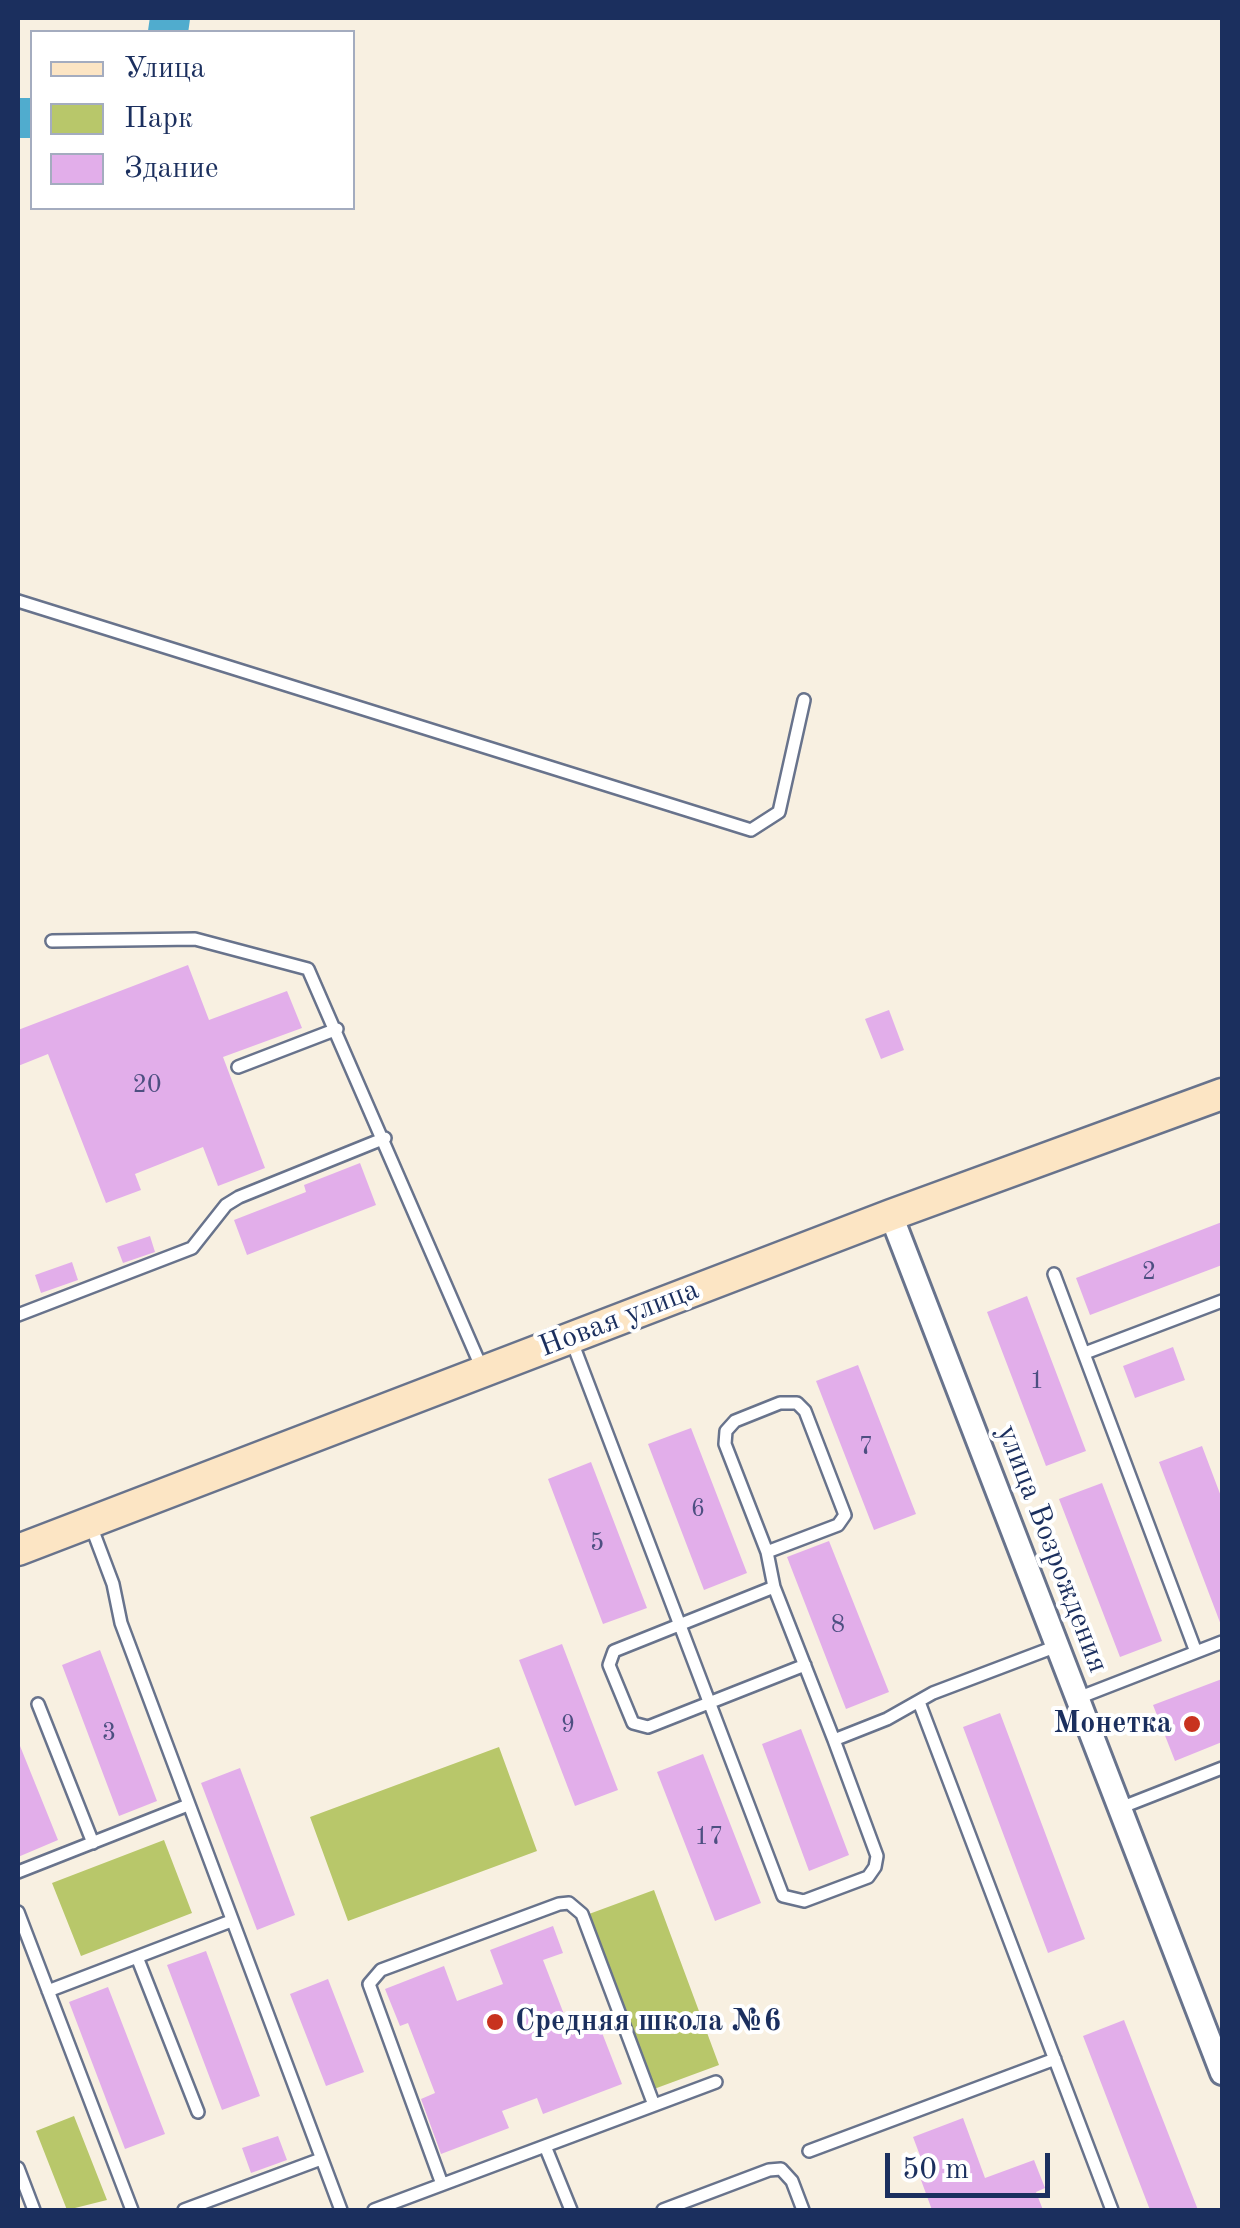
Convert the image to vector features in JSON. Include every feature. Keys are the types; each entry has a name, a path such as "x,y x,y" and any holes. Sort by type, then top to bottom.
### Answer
{"street":[{"name":"Новая улица","path":"18,1550 891,1215 1222,1094"},
{"name":"улица Возрождения","path":"891,1215 1220,2062"}],"lane":[{"path":"18,601 751,830 779,812 804,700"},
{"path":"52,941 196,940 299,964 314,978 484,1371"},
{"path":"238,1067 336,1029"},
{"path":"18,1315 192,1248 226,1206 239,1197 385,1138"},
{"path":"1054,1274 1196,1652"},
{"path":"1085,1353 1222,1302"},
{"path":"570,1337 783,1896 792,1901 868,1876 877,1856 774,1587 767,1552 725,1444 726,1432 735,1421 780,1404 797,1403 805,1411 845,1516 838,1525 767,1552"},
{"path":"90,1523 121,1623 341,2210"},
{"path":"774,1587 614,1651 610,1665 633,1724 648,1727 805,1665"},
{"path":"1078,1698 1222,1642"},
{"path":"834,1740 1057,1646"},
{"path":"919,1702 1112,2210"},
{"path":"38,1704 93,1843"},
{"path":"1120,1808 1222,1768"},
{"path":"18,1872 188,1805"},
{"path":"442,2184 369,1984 380,1970 541,1910 569,1902 582,1914 654,2105"},
{"path":"18,1912 132,2210"},
{"path":"48,1991 232,1921"},
{"path":"137,1957 198,2112"},
{"path":"809,2151 1055,2060"},
{"path":"374,2210 716,2082"},
{"path":"545,2146 571,2210"},
{"path":"184,2210 321,2159"},
{"path":"18,2168 34,2210"},
{"path":"663,2210 769,2170 782,2170 792,2181 803,2210"}],"green space":[{"path":"499,1747 537,1851 348,1921 310,1817"},
{"path":"164,1840 192,1913 81,1956 52,1883"},
{"path":"654,1890 719,2065 654,2089 589,1914"},
{"path":"74,2116 107,2200 67,2210 36,2131"}],"building":[{"path":"188,965 209,1020 287,991 302,1028 223,1057 265,1168 218,1186 203,1147 135,1174 141,1190 106,1203 48,1054 18,1066 18,1030"},
{"path":"889,1010 904,1050 881,1059 865,1019"},
{"path":"360,1163 376,1205 247,1255 234,1220 306,1192 304,1185"},
{"path":"1222,1222 1222,1265 1090,1315 1076,1278"},
{"path":"150,1236 155,1252 123,1263 117,1247"},
{"path":"72,1262 78,1280 41,1293 35,1275"},
{"path":"1027,1296 1086,1451 1046,1466 987,1312"},
{"path":"1173,1347 1185,1380 1135,1398 1123,1366"},
{"path":"858,1365 916,1514 874,1530 816,1381"},
{"path":"691,1428 747,1573 704,1590 648,1444"},
{"path":"1202,1446 1222,1499 1221,1625 1159,1462"},
{"path":"591,1462 647,1608 603,1624 548,1479"},
{"path":"1102,1483 1162,1641 1120,1657 1059,1499"},
{"path":"829,1541 889,1692 846,1709 787,1557"},
{"path":"562,1644 618,1790 575,1806 519,1660"},
{"path":"100,1650 157,1801 119,1816 62,1665"},
{"name":"Монетка","path":"1222,1679 1222,1742 1175,1761 1153,1705"},
{"path":"1000,1713 1085,1939 1048,1953 963,1727"},
{"path":"801,1729 849,1855 809,1871 762,1744"},
{"path":"18,1741 58,1840 18,1857"},
{"path":"703,1754 761,1903 715,1921 657,1772"},
{"path":"240,1768 295,1915 257,1930 201,1783"},
{"path":"553,1926 563,1953 543,1960 572,2035 599,2025 622,2084 543,2114 537,2098 502,2111 509,2128 441,2154 421,2099 435,2093 408,2023 400,2026 385,1989 444,1966 457,2001 503,1984 490,1950"},
{"path":"206,1951 260,2096 222,2110 167,1965"},
{"path":"328,1979 364,2072 326,2086 290,1994"},
{"path":"108,1987 165,2134 125,2149 69,2002"},
{"path":"1124,2020 1198,2210 1150,2210 1083,2036"},
{"path":"963,2118 985,2178 1034,2160 1045,2188 1036,2192 1043,2210 932,2210 921,2180 928,2177 913,2137"},
{"path":"278,2136 287,2160 251,2173 242,2148"}],"waterway":[{"path":"168,30 170,18"},
{"path":"18,118 30,118"}],"place":[{"name":"Монетка","path":"1192,1724"},
{"name":"Средняя школа №6","path":"495,2022"}]}
